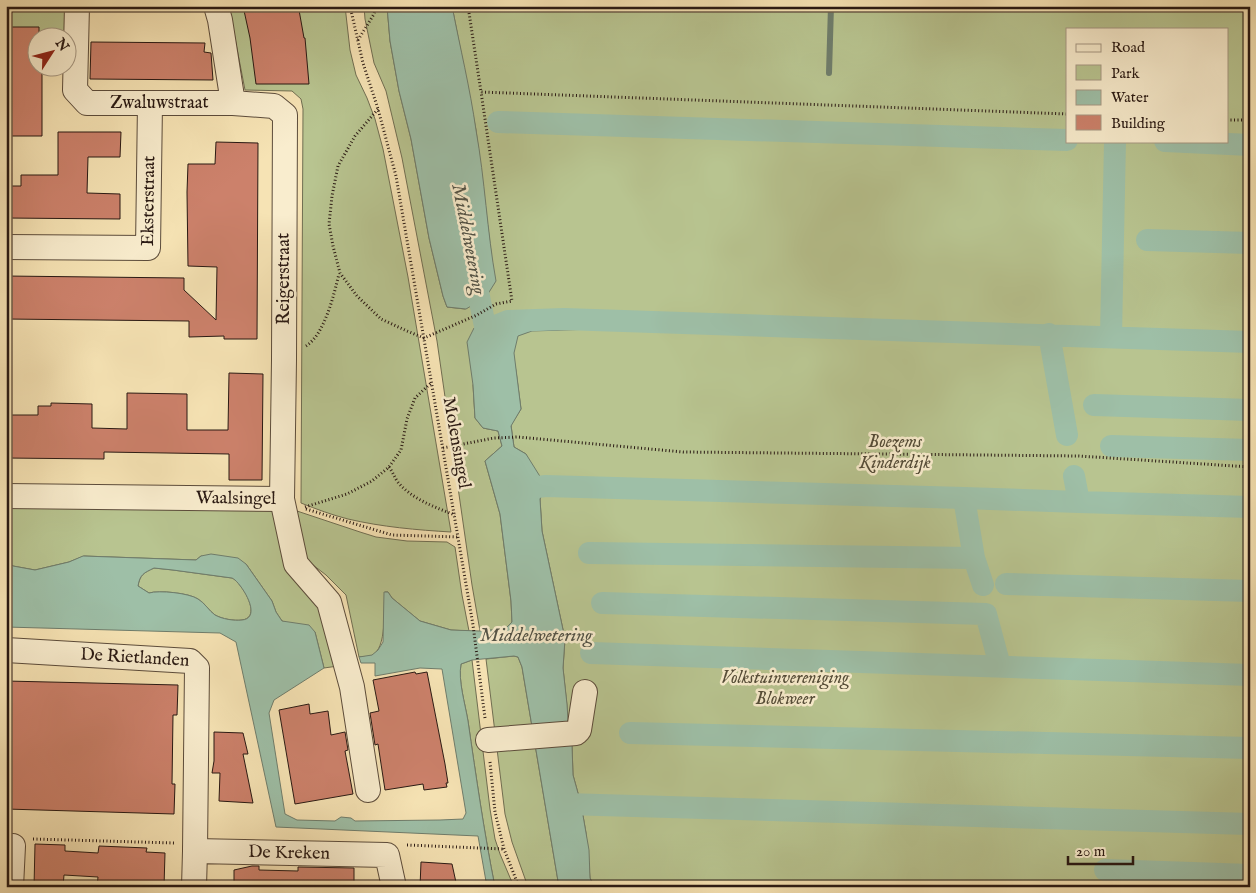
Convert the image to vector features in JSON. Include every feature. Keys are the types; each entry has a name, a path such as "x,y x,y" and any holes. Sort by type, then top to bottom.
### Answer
{"street":[{"name":"Zwaluwstraat","path":"77,6 75,90 87,103 233,103 220,20 216,6"},
{"name":"Eksterstraat","path":"6,247 148,248 150,103"},
{"name":"Reigerstraat","path":"233,103 274,106 284,115 282,499 296,564 329,602 352,687 368,790"},
{"name":"Waalsingel","path":"6,496 282,499"},
{"name":"De Rietlanden","path":"6,650 190,661 196,668 195,851"},
{"path":"488,740 576,733 579,730 585,692"},
{"path":"9,846 11,887"},
{"name":"De Kreken","path":"195,851 387,855"},
{"path":"194,887 195,851"},
{"path":"387,855 394,887"}],"path":[{"name":"Molensingel","path":"350,6 363,63 378,109 396,176 473,625 495,812 504,849 519,887"},
{"path":"357,40 374,14 376,6"},
{"path":"378,109 355,136 338,166 329,224 340,273 357,296 381,319 424,338 496,304 512,301 468,6"},
{"path":"481,92 1066,114"},
{"path":"1228,120 1250,120"},
{"path":"284,360 310,343 323,324 340,273"},
{"path":"432,383 415,398 407,419 401,450 389,467 372,482 347,494 304,508 392,535 458,537"},
{"path":"443,448 494,438 518,437 683,452 1079,456 1250,467"},
{"path":"389,467 397,481 412,495 455,515"},
{"path":"9,846 29,838 181,843 195,851"},
{"path":"387,855 390,845 504,849"}],"green space":[{"path":"6,6 69,6 70,28 28,28 28,33 6,32"},
{"path":"224,6 345,6 350,50 356,75 375,119 383,149 408,277 451,532 400,528 361,522 336,516 301,503 303,109 301,99 292,91 245,90 233,28"},
{"name":"Boezems Kinderdijk","path":"364,6 387,6 390,41 399,91 411,139 429,238 443,296 447,307 465,309 486,297 491,252 476,130 452,6 1250,6 1250,887 594,887 590,878 581,804 573,775 572,745 563,730 568,720 563,668 565,639 542,531 541,496 526,454 514,447 511,425 521,409 505,312 473,385 475,418 483,428 498,431 502,446 485,461 500,514 512,622 505,629 480,631 437,341 402,158 386,91 374,63"},
{"path":"6,505 275,509 323,613 338,666 324,668 315,632 282,621 272,601 246,564 201,556 196,560 84,556 69,562 35,570 13,566 6,560"},
{"path":"297,511 376,537 407,541 447,542 455,547 469,631 451,630 420,621 392,598 388,592 385,592 384,627 380,645 371,656 359,657 346,595 326,575 300,555 293,512"},
{"path":"154,568 232,578 240,585 248,599 251,613 242,620 221,618 194,597 174,593 149,593 138,586 143,575"},
{"path":"518,657 522,667 559,887 528,887 512,842 505,814 486,659"},
{"path":"472,660 495,839 514,887 495,887 491,866 460,678 461,664"}],"water":[{"path":"387,6 452,6 474,114 496,281 486,297 466,309 447,307 443,296 429,238 411,139 399,91 390,41"},
{"path":"505,312 508,321 751,324 532,331 518,336 514,353 521,409 511,426 514,447 526,454 546,486 540,499 542,531 565,639 563,668 568,720 563,730 572,745 573,775 581,804 589,850 590,878 594,887 559,887 522,667 518,657 472,660 461,664 460,671 495,887 487,887 478,836 276,827 236,642 220,633 6,627 6,560 13,566 35,570 69,562 83,556 196,560 201,556 211,554 238,558 246,564 272,601 282,621 309,625 315,632 324,668 274,700 269,713 285,814 297,820 335,821 341,817 351,818 355,821 463,819 466,813 442,669 420,668 375,676 375,663 361,663 359,657 372,655 383,642 384,592 388,592 392,598 420,621 451,630 480,631 505,629 512,622 500,514 485,461 502,446 498,431 483,428 475,418 467,342 474,328 481,322","holes":["154,568 232,578 240,586 248,599 251,613 248,618 242,620 221,618 194,597 174,593 149,593 138,586 143,574"]}],"building":[{"path":"243,6 297,6 305,38 309,84 256,84 250,38"},
{"path":"9,27 39,27 28,28 28,78 42,78 42,136 9,136"},
{"path":"91,42 205,43 204,52 211,53 213,80 90,79"},
{"path":"58,132 121,132 120,157 88,157 87,193 120,194 120,219 6,218 6,186 21,186 21,175 58,175"},
{"path":"216,142 258,143 257,339 224,339 224,336 189,337 189,321 6,319 6,276 184,278 184,290 216,320 217,267 188,266 187,192 188,164 215,164"},
{"path":"229,373 263,374 262,480 229,480 229,454 104,452 104,459 6,458 6,415 38,415 38,406 51,406 51,403 92,404 92,428 127,429 127,393 187,394 187,430 228,430"},
{"path":"415,672 416,674 427,672 445,764 447,787 424,790 423,784 385,790 378,744 375,745 370,713 379,711 373,680"},
{"path":"6,681 178,685 177,715 173,715 172,784 175,784 174,814 6,809"},
{"path":"309,704 310,714 328,711 331,735 345,732 348,750 345,751 353,794 295,804 279,710"},
{"path":"214,732 243,733 248,754 243,754 253,803 219,801 220,773 212,773"},
{"path":"35,844 65,845 65,851 98,853 99,846 147,848 146,852 165,853 164,887 97,887 98,877 64,875 63,887 34,887"},
{"path":"421,862 452,864 457,887 420,887"},
{"path":"259,866 259,870 298,871 298,867 354,868 354,887 234,887 234,870"}],"waterway":[{"path":"829,73 831,6"},
{"path":"498,122 1066,140"},
{"path":"1111,336 1115,142"},
{"path":"1186,142 1250,145"},
{"path":"1147,240 1250,243"},
{"name":"Middelwetering","path":"474,272 490,351"},
{"path":"486,330 508,321 564,319 1250,342"},
{"path":"1049,334 1067,435"},
{"path":"1094,405 1250,410"},
{"path":"1111,446 1250,450"},
{"path":"1074,476 1079,502"},
{"path":"519,489 546,486 1250,507"},
{"path":"964,498 974,558 983,585"},
{"path":"589,553 974,558"},
{"path":"1006,584 1250,591"},
{"path":"602,603 986,614 1000,666"},
{"path":"591,653 1250,675"},
{"path":"630,733 1250,748"},
{"path":"565,804 1250,824"},
{"path":"1105,870 1250,875"}],"park label":[{"name":"Volkstuinvereniging Blokweer","path":"785,688"}]}
